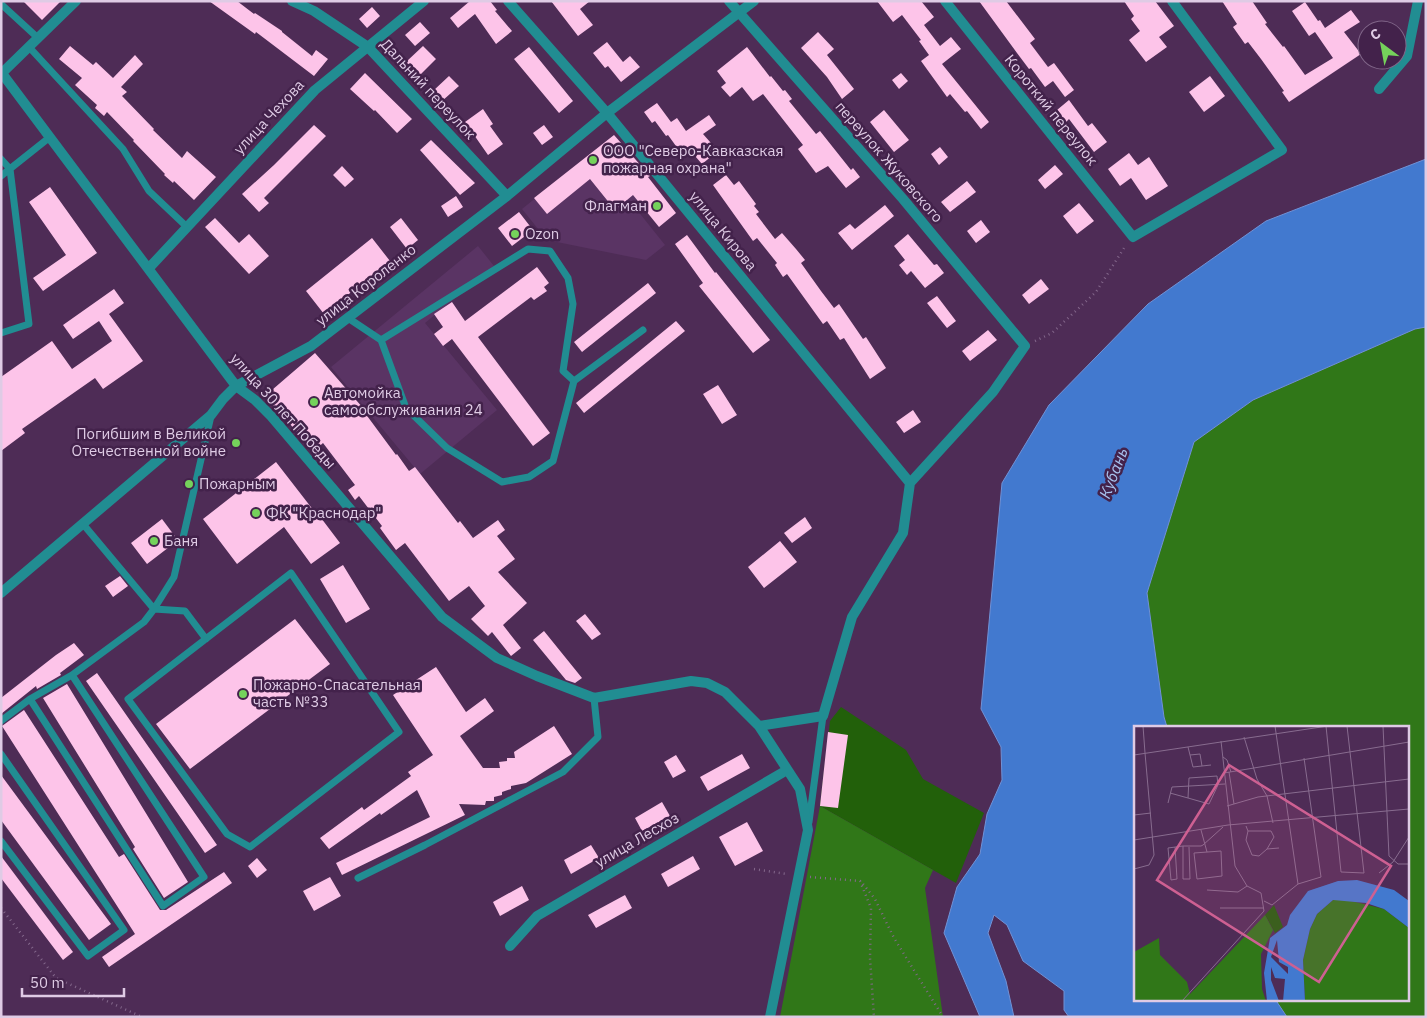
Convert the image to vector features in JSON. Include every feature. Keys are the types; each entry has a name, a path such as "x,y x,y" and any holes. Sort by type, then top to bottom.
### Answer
{"street":[{"path":"2,73 76,1"},
{"name":"Дальний переулок","path":"292,1 314,11 368,47 507,196"},
{"name":"улица Чехова","path":"149,268 315,90 424,1"},
{"name":"улица Кирова","path":"508,1 607,113 910,483"},
{"name":"переулок Жуковского","path":"729,1 903,199 1025,346"},
{"name":"улица Короленко","path":"1,593 211,415 236,386 311,346 507,196 607,113 754,1"},
{"name":"Короткий переулок","path":"945,1 1132,237"},
{"path":"1132,237 1282,150 1172,1"},
{"path":"1379,89 1407,56 1418,1"},
{"name":"улица 30 лет Победы","path":"2,73 236,386 255,400 271,416 442,617 497,658 594,698"},
{"path":"759,726 823,716 852,617 903,533 910,483 993,392 1025,346"},
{"path":"594,698 692,681 707,683 725,692 759,726 800,789 808,830 770,1017"},
{"name":"улица Лесхоз","path":"510,946 537,916 787,770"}],"lane":[{"path":"1,4 38,38"},
{"path":"29,47 124,149 149,191 187,227"},
{"path":"1,176 50,137"},
{"path":"1,159 10,169 29,324 1,333"},
{"path":"381,340 528,249 550,251 568,278 573,304 563,371 574,381"},
{"path":"348,318 381,340 406,408 447,448 502,482 529,477 553,461 574,381 643,330"},
{"path":"1,722 30,698 72,675 144,622 154,608 174,577 211,415"},
{"path":"83,524 154,608 185,611 206,639"},
{"path":"291,573 399,732 250,847 227,834 128,699 206,639 291,573"},
{"path":"30,698 163,906 204,878 72,675"},
{"path":"358,878 563,772 598,738 594,698"},
{"path":"808,830 823,716"},
{"path":"1,754 124,930 88,956 1,841"}],"path":[{"path":"1025,346 1052,333 1096,292 1115,260 1132,237"},
{"path":"754,869 799,876 860,880 875,899 894,938 943,1017"},
{"path":"860,880 871,908 870,958 874,1017"},
{"path":"1,908 56,978 142,1017"}],"shaded area":[{"path":"614,135 625,147 640,194 633,205 665,245 646,260 547,240 522,209"},
{"path":"478,246 494,266 425,323 497,410 420,474 331,367"}],"green space":[{"path":"1426,327 1426,1017 1287,1017 1276,1000 1410,1000 1410,726 1167,726 1147,593 1194,442 1253,400 1415,329"},
{"path":"841,707 906,750 923,779 984,813 956,883 820,806 830,721"},
{"path":"820,806 933,870 925,888 943,1017 780,1017"}],"water":[{"name":"Кубань","path":"1426,159 1426,327 1415,329 1253,400 1194,442 1147,593 1167,726 1134,726 1134,1000 1276,1000 1287,1017 1069,1017 1064,1010 1064,991 1023,961 1007,925 994,915 988,933 1006,981 1014,1017 980,1017 944,933 957,887 980,854 987,814 1002,780 1001,747 981,709 1002,483 1049,405 1148,304 1266,221"}],"building":[{"path":"23,1 61,1 42,20"},
{"path":"209,1 237,1 282,31 312,56 316,50 328,59 314,76 256,32 255,34"},
{"path":"470,1 490,1 497,10 495,11 512,31 496,44 475,14 458,28 450,18"},
{"path":"551,1 590,1 580,9 593,25 578,36"},
{"path":"877,1 921,1 934,17 924,25 940,46 951,37 961,49 942,64 989,122 981,129 950,94 947,97 921,61 929,55 919,41 921,40 902,15 893,22"},
{"path":"979,1 1006,1 1035,39 1030,43 1048,67 1054,63 1074,90 1065,97 1053,81 1045,87 1031,68 1029,69"},
{"path":"1124,1 1155,1 1174,26 1159,37 1167,47 1146,62 1129,40 1140,31 1131,19 1134,16"},
{"path":"1222,1 1252,1 1267,23 1265,24 1305,75 1333,58 1315,32 1309,36 1292,11 1305,2 1325,28 1351,10 1358,20 1357,24 1344,32 1357,49 1357,57 1289,102 1282,92 1284,91 1261,59 1248,42 1245,44 1233,27 1237,24"},
{"path":"372,7 380,16 367,28 359,19"},
{"path":"420,22 430,33 415,46 405,35"},
{"path":"818,32 834,49 827,55 854,89 842,99 827,77 801,48"},
{"path":"607,42 623,62 630,56 640,67 621,82 608,66 605,68 593,53"},
{"path":"70,46 93,65 96,62 113,78 135,55 143,64 121,87 127,92 122,96 182,158 187,151 216,177 194,200 174,181 173,183 164,175 107,112 104,116 95,108 97,105 75,85 82,78 59,59"},
{"path":"423,46 436,59 419,76 406,62"},
{"path":"529,47 573,101 559,113 514,59"},
{"path":"747,47 770,77 783,91 785,90 792,99 789,101 816,134 820,131 851,170 853,168 860,177 846,188 828,166 816,173 798,149 803,145 763,94 753,101 742,87 730,97 721,87 726,83 717,71"},
{"path":"365,73 412,119 397,133 375,110 350,89"},
{"path":"901,73 908,81 899,89 892,80"},
{"path":"449,76 459,86 442,101 433,91"},
{"path":"1210,76 1225,96 1204,112 1189,92"},
{"path":"1069,100 1088,126 1092,123 1107,142 1094,152 1069,119 1066,122 1057,110"},
{"path":"657,103 671,122 677,118 686,131 709,115 716,125 703,134 718,151 702,164 688,148 681,153 668,135 666,136 655,121 652,123 644,112"},
{"path":"483,109 493,124 490,126 503,144 488,155 465,122"},
{"path":"884,110 909,140 894,152 870,122"},
{"path":"314,125 326,136 264,198 269,203 259,212 242,194"},
{"path":"544,125 553,137 542,145 533,133"},
{"path":"614,135 650,176 648,177 676,213 659,227 633,195 615,210 590,179 547,214 534,198"},
{"path":"431,140 475,183 460,195 420,150"},
{"path":"940,147 948,157 939,165 931,154"},
{"path":"1129,153 1138,165 1149,157 1168,186 1146,200 1131,178 1120,186 1108,169"},
{"path":"1055,165 1063,174 1045,189 1038,180"},
{"path":"342,166 354,179 345,187 333,175"},
{"path":"726,175 734,185 739,181 756,204 754,206 759,212 756,214 775,239 782,233 796,249 805,260 801,263 821,291 834,308 839,304 863,339 866,337 886,368 870,379 844,338 840,340 827,321 823,324 787,274 783,277 775,265 777,263 757,238 753,241 713,185"},
{"path":"967,181 976,192 950,212 941,202"},
{"path":"50,187 97,253 43,291 33,278 66,255 29,202"},
{"path":"456,196 463,207 448,217 441,206"},
{"path":"1079,203 1094,221 1077,234 1063,216"},
{"path":"885,205 894,216 852,250 838,233 850,224 855,229"},
{"name":"Ozon","path":"519,212 533,230 512,246 498,228"},
{"path":"215,218 239,243 249,234 269,256 249,274 205,227"},
{"path":"401,218 418,240 407,249 390,227"},
{"path":"981,220 990,232 976,243 967,231"},
{"path":"908,234 934,265 937,264 944,273 925,288 911,271 907,275 899,265 905,260 894,246"},
{"path":"687,235 715,273 770,340 753,353 699,286 703,283 675,244"},
{"path":"372,238 390,261 324,314 306,291"},
{"path":"537,267 549,283 544,287 547,291 534,300 531,297 478,337 550,433 533,446 452,339 443,346 434,334 443,327 434,314 452,302 465,321"},
{"path":"1041,279 1049,289 1029,304 1022,295"},
{"path":"648,283 656,293 582,352 574,342"},
{"path":"114,289 124,303 109,314 143,361 103,389 95,378 22,429 25,433 1,451 1,377 52,341 72,369 112,341 99,321 73,339 63,325"},
{"path":"937,296 956,321 947,328 927,303"},
{"path":"676,321 685,331 584,413 576,403"},
{"path":"988,330 997,340 970,361 962,351"},
{"path":"315,353 363,408 409,471 415,467 458,523 460,521 473,538 498,520 505,530 497,536 515,559 498,572 527,603 503,625 521,648 511,656 492,632 488,636 471,619 485,606 469,586 449,601 405,543 396,550 380,528 382,526 359,496 355,500 348,490 355,485 323,443 314,451 265,396"},
{"path":"718,385 737,415 722,424 703,394"},
{"path":"913,410 921,422 904,433 896,422"},
{"name":"ФК \"Краснодар\"","path":"276,462 340,543 311,564 284,527 237,564 203,519"},
{"path":"805,517 812,528 792,543 784,533"},
{"name":"Баня","path":"162,519 177,541 147,564 131,543"},
{"path":"780,541 797,562 764,588 748,567"},
{"path":"343,565 370,609 346,623 320,579"},
{"path":"120,576 128,586 113,597 105,586"},
{"path":"585,614 601,634 592,640 576,621"},
{"name":"Пожарно-Спасательная часть №33","path":"295,619 330,664 190,769 156,724"},
{"path":"544,631 582,678 575,683 566,680 533,640"},
{"path":"74,643 84,655 60,673 61,675 37,689 36,686 1,714 1,698"},
{"path":"436,667 466,712 485,698 494,711 460,736 483,768 500,768 499,762 507,761 507,758 515,758 514,752 554,726 572,754 526,783 511,786 511,789 502,792 502,795 494,797 494,801 486,801 485,805 459,804 465,815 342,875 336,863 430,817 417,790 381,815 380,813 329,849 320,838 362,807 364,810 411,776 408,772 433,755 393,695"},
{"path":"97,673 217,845 205,853 86,681"},
{"path":"67,684 188,882 164,898 133,849 135,847 43,698"},
{"path":"24,710 119,857 124,854 160,910 166,910 224,872 232,883 109,967 102,957 135,934 2,726"},
{"path":"828,732 848,735 838,808 820,806"},
{"path":"742,754 750,768 708,791 700,777"},
{"path":"676,755 686,771 673,778 664,762"},
{"path":"1,775 111,924 89,940 1,820"},
{"path":"662,802 670,816 642,831 635,818"},
{"path":"747,822 763,851 735,866 719,837"},
{"path":"591,845 599,858 571,874 564,860"},
{"path":"1,856 73,952 63,960 1,878"},
{"path":"693,856 700,869 668,887 661,874"},
{"path":"257,858 267,870 257,878 248,866"},
{"path":"330,877 341,896 314,911 303,891"},
{"path":"522,886 529,900 500,916 493,902"},
{"path":"625,895 632,908 596,928 588,915"}],"place":[{"name":"ООО \"Северо-Кавказская пожарная охрана\"","path":"593,160"},
{"name":"Флагман","path":"657,206"},
{"name":"Ozon","path":"515,234"},
{"name":"Автомойка самообслуживания 24","path":"314,402"},
{"name":"Погибшим в Великой Отечественной войне","path":"236,443"},
{"name":"Пожарным","path":"189,484"},
{"name":"ФК \"Краснодар\"","path":"256,513"},
{"name":"Баня","path":"154,541"},
{"name":"Пожарно-Спасательная часть №33","path":"243,694"}]}
